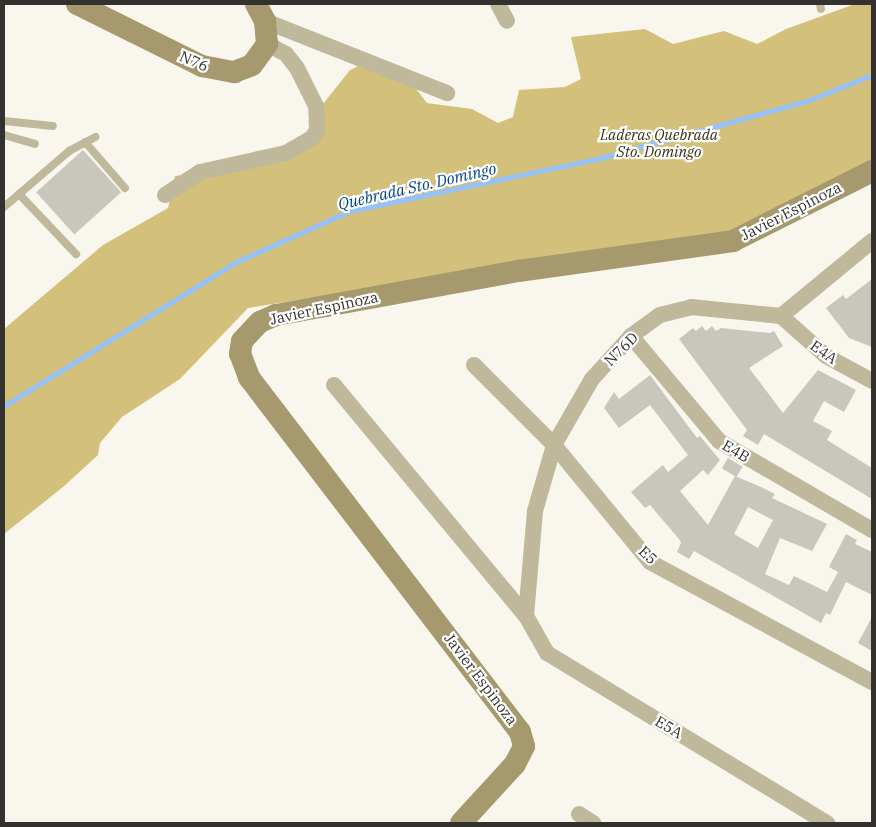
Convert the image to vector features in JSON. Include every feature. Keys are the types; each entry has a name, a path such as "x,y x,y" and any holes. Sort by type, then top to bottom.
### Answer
{"street":[{"name":"N76","path":"77,4 216,71 234,72 252,65 268,44"},
{"path":"498,4 507,22"},
{"path":"165,195 200,172 286,153 312,138 317,130 316,106 297,68 286,54 268,44 260,12"},
{"path":"260,12 447,93"},
{"name":"Javier Espinoza","path":"462,823 515,764 524,746 520,732 249,377 240,354 242,341 260,322 276,315 518,271 733,240 872,171"},
{"path":"781,316 872,241"},
{"name":"N76D","path":"526,616 535,511 554,445 592,379 631,336 660,315 691,307 781,316"},
{"name":"E4A","path":"781,316 826,356 872,381"},
{"name":"E4B","path":"631,336 718,441 872,530"},
{"name":"E5","path":"474,365 554,445 650,562 872,682"},
{"name":"E5A","path":"334,385 526,616 547,653 827,823"},
{"path":"579,814 594,823"}],"lane":[{"path":"4,121 53,126"},
{"path":"4,134 35,144"},
{"path":"4,207 69,151 95,137"},
{"path":"86,142 124,188"},
{"path":"19,194 76,254"}],"green space":[{"name":"Laderas Quebrada Sto. Domingo","path":"855,4 872,4 872,161 734,231 248,308 180,379 122,417 100,443 98,455 63,487 4,534 4,329 103,245 168,208 175,176 243,166 313,140 319,109 350,70 365,63 409,80 427,103 472,109 498,123 513,117 519,90 565,87 581,79 571,37 645,29 673,44 724,31 757,44 786,29"}],"building":[{"path":"83,150 121,192 74,235 36,192"},
{"path":"872,279 872,347 849,338 826,308 843,295 846,299"},
{"path":"702,326 706,331 712,326 716,331 721,328 770,333 774,331 783,346 749,368 783,413 818,370 856,390 844,412 824,401 813,421 832,431 827,440 872,468 872,499 764,434 758,445 743,436 747,430 679,339 693,328 696,331"},
{"path":"650,375 697,438 700,436 720,460 708,475 703,470 680,491 708,525 735,476 775,494 772,498 827,524 812,551 780,538 765,574 789,585 794,576 827,592 838,572 829,567 846,534 857,540 855,544 872,552 872,595 846,582 830,615 826,613 821,623 694,551 689,559 677,552 681,543 679,539 650,505 645,508 631,492 663,465 668,472 688,455 650,405 619,428 604,408 614,392 619,399","holes":["748,507 773,520 758,548 734,534"]},
{"path":"728,458 743,467 736,477 722,468"},
{"path":"872,617 872,651 858,643"}],"waterway":[{"name":"Quebrada Sto. Domingo","path":"4,406 236,262 350,211 601,158 807,101 872,75"}]}
